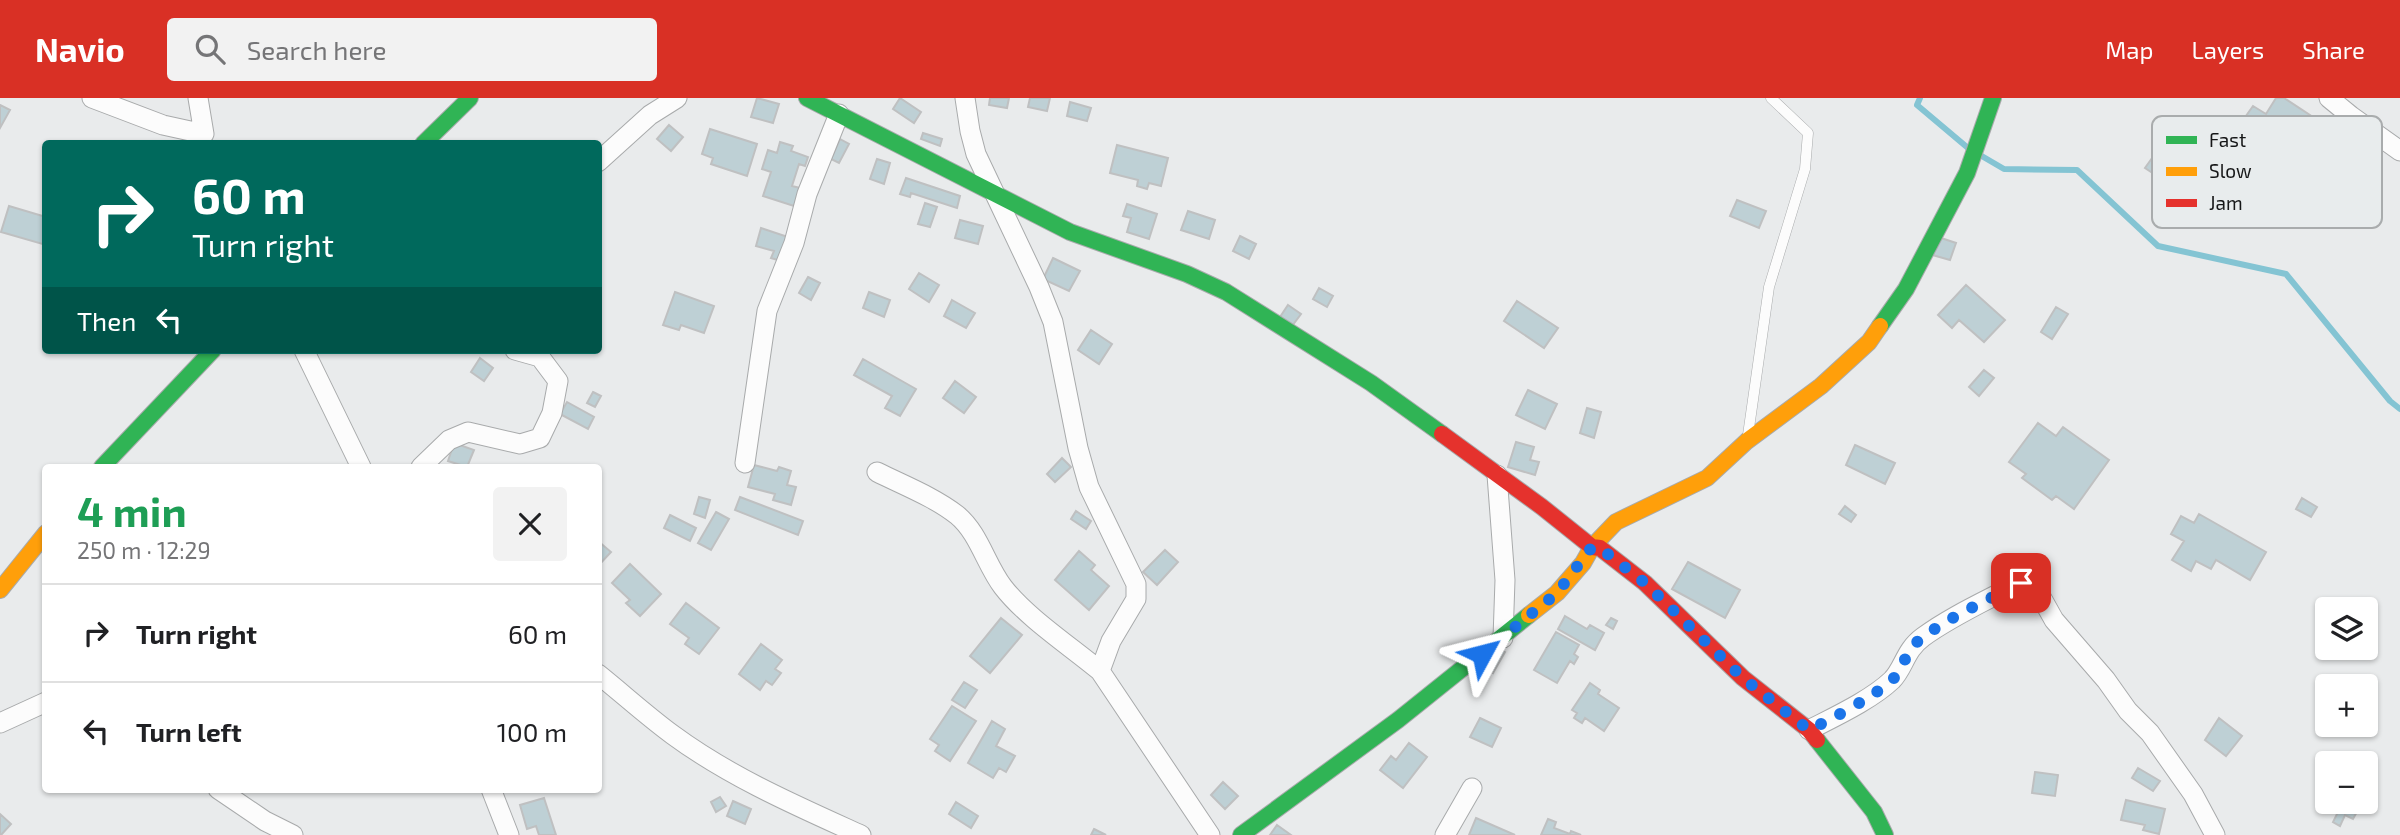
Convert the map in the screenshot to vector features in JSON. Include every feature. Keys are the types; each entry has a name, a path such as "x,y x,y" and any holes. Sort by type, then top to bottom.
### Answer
{"street":[{"path":"92,98 206,139"},
{"path":"188,98 206,139"},
{"path":"198,98 206,139"},
{"path":"427,140 470,98"},
{"path":"602,158 650,115 677,98"},
{"path":"807,98 1070,233 1186,274 1226,292 1371,383 1542,507 1592,547 1600,548 1645,583 1743,678 1809,730 1874,812 1885,835"},
{"path":"965,98 976,154 1053,322 1078,448 1089,486 1136,584 1136,600 1111,641 1100,671"},
{"path":"1241,835 1398,720 1557,593 1592,547 1616,522 1707,478 1747,441 1821,386 1869,342 1906,289 1968,170 1993,98"},
{"path":"2329,98 2350,116"},
{"path":"745,463 767,311 794,243 807,194 839,114"},
{"path":"2382,138 2400,151"},
{"path":"105,464 209,354"},
{"path":"306,354 359,464"},
{"path":"424,464 449,440 468,432 520,444 540,438 552,413 558,381 540,357 529,354"},
{"path":"877,472 940,504 970,529 1003,587 1020,605 1100,671 1210,835"},
{"path":"1497,475 1505,580 1503,638"},
{"path":"0,590 42,538"},
{"path":"1809,730 1845,711 1893,679 1908,652 1920,639 1945,622 2021,583 2028,582 2035,586 2054,620 2092,663 2128,711 2150,733 2193,794 2215,835"},
{"path":"602,677 674,736 724,767 778,797 861,835"},
{"path":"0,723 42,704"},
{"path":"1445,835 1472,788"},
{"path":"224,793 265,821 293,835"},
{"path":"493,793 509,835"}],"lane":[{"path":"1747,441 1769,287 1805,169 1808,133 1771,98"}],"building":[{"path":"757,98 779,104 773,123 751,117"},
{"path":"900,98 921,112 914,123 893,109"},
{"path":"990,98 1009,98 1007,108 989,105"},
{"path":"1030,98 1050,98 1047,111 1028,107"},
{"path":"2276,98 2284,98 2311,116 2246,116 2253,106 2266,114"},
{"path":"1070,102 1091,108 1087,121 1067,116"},
{"path":"0,105 10,110 0,128"},
{"path":"669,125 683,137 671,151 657,139"},
{"path":"710,129 757,144 747,176 711,164 713,158 702,154"},
{"path":"923,133 942,139 940,146 921,139"},
{"path":"840,139 849,144 839,163 831,159"},
{"path":"780,142 793,146 791,151 808,157 805,166 799,164 792,186 800,188 794,206 763,196 771,172 762,169 768,150 777,153"},
{"path":"1117,145 1168,158 1161,186 1149,183 1147,189 1137,186 1138,180 1110,173"},
{"path":"2152,158 2152,173 2145,168"},
{"path":"877,159 890,163 884,184 870,179"},
{"path":"906,178 960,196 957,208 911,193 910,197 900,194"},
{"path":"1737,200 1766,211 1759,228 1730,216"},
{"path":"925,203 937,207 930,227 918,224"},
{"path":"1127,204 1157,214 1149,239 1127,232 1131,218 1123,216"},
{"path":"9,206 42,216 42,244 1,232"},
{"path":"1188,211 1215,220 1209,239 1181,230"},
{"path":"960,220 983,226 978,244 955,238"},
{"path":"761,228 791,238 778,260 771,258 774,251 756,246"},
{"path":"1240,236 1256,244 1249,259 1233,251"},
{"path":"1935,236 1956,243 1950,260 1929,254"},
{"path":"1053,258 1080,271 1069,291 1043,279"},
{"path":"919,273 939,285 929,302 909,289"},
{"path":"808,277 820,283 811,300 799,293"},
{"path":"1966,285 2005,320 1984,342 1959,320 1952,328 1938,315"},
{"path":"1319,288 1333,296 1327,307 1313,299"},
{"path":"675,292 714,306 704,333 681,325 679,330 663,325"},
{"path":"869,292 890,300 884,317 863,308"},
{"path":"952,300 975,313 966,328 944,316"},
{"path":"1517,301 1558,328 1544,348 1504,321"},
{"path":"1288,305 1301,314 1292,326 1280,317"},
{"path":"2056,307 2068,314 2052,339 2041,332"},
{"path":"1091,330 1112,344 1099,364 1078,350"},
{"path":"480,358 493,368 484,381 471,372"},
{"path":"863,359 916,389 900,416 885,408 892,396 854,375"},
{"path":"1984,370 1994,378 1979,396 1969,387"},
{"path":"955,381 976,397 964,413 943,398"},
{"path":"1528,390 1557,404 1545,429 1516,415"},
{"path":"593,392 601,396 595,407 587,403"},
{"path":"567,402 594,417 588,429 560,414"},
{"path":"1587,408 1601,412 1594,438 1580,433"},
{"path":"2038,423 2056,436 2063,427 2109,460 2074,509 2056,496 2052,500 2022,478 2026,474 2009,462"},
{"path":"1516,442 1534,447 1530,460 1539,462 1535,475 1508,467"},
{"path":"454,443 474,450 468,464 448,461"},
{"path":"1855,445 1895,463 1885,484 1846,465"},
{"path":"1062,458 1071,467 1055,482 1047,474"},
{"path":"754,465 777,471 779,467 791,471 787,485 796,487 791,505 773,500 775,494 748,487"},
{"path":"699,497 710,500 705,518 694,514"},
{"path":"740,497 803,521 798,535 735,510"},
{"path":"2302,498 2317,507 2311,517 2296,509"},
{"path":"1845,506 1856,515 1851,522 1839,514"},
{"path":"1076,511 1091,521 1086,529 1071,519"},
{"path":"716,512 729,519 711,550 698,543"},
{"path":"2199,514 2266,552 2250,580 2216,560 2211,569 2196,561 2191,571 2172,560 2184,541 2171,534 2181,516 2194,523"},
{"path":"670,515 696,528 690,541 664,528"},
{"path":"602,544 611,552 602,562"},
{"path":"1165,550 1178,562 1157,585 1143,572"},
{"path":"1079,551 1095,565 1091,570 1109,586 1089,610 1055,580"},
{"path":"1688,562 1740,590 1725,618 1672,589"},
{"path":"630,564 661,594 640,616 626,603 630,600 612,583"},
{"path":"686,603 719,628 699,654 685,644 689,638 670,624"},
{"path":"1565,616 1587,629 1590,625 1604,633 1595,650 1558,629"},
{"path":"1001,618 1022,635 990,673 970,656"},
{"path":"1611,618 1617,621 1613,629 1606,625"},
{"path":"1556,632 1579,645 1574,654 1578,657 1574,664 1570,661 1557,683 1534,670"},
{"path":"761,644 782,660 775,669 781,673 772,685 766,681 760,690 739,674"},
{"path":"1495,646 1505,652 1493,673 1483,667"},
{"path":"964,682 977,690 965,708 952,700"},
{"path":"1590,683 1600,690 1598,694 1619,708 1604,731 1585,718 1582,723 1574,718 1577,713 1572,710"},
{"path":"952,706 976,721 950,761 935,751 939,745 930,739"},
{"path":"1480,718 1501,728 1492,747 1470,737"},
{"path":"2219,718 2242,736 2226,756 2205,740"},
{"path":"992,721 1005,729 996,746 1015,756 1006,772 999,768 993,778 968,763"},
{"path":"1409,743 1427,757 1403,788 1380,770 1391,756 1396,760"},
{"path":"2138,768 2160,781 2153,791 2132,778"},
{"path":"2035,772 2058,775 2055,796 2032,793"},
{"path":"1223,782 1238,796 1225,809 1211,795"},
{"path":"720,797 726,806 716,812 711,802"},
{"path":"544,798 556,835 539,835 536,826 527,829 520,805"},
{"path":"2126,800 2165,809 2159,834 2143,830 2145,825 2121,820"},
{"path":"733,801 751,809 745,824 727,816"},
{"path":"956,802 978,816 971,828 949,814"},
{"path":"0,814 11,824 1,835 0,835"},
{"path":"2337,814 2356,814 2353,819 2345,815 2340,826 2333,822"},
{"path":"1476,818 1515,835 1469,835"},
{"path":"1548,819 1556,822 1554,828 1581,835 1541,835"},
{"path":"1277,825 1291,835 1270,835"},
{"path":"1094,829 1106,835 1091,835"}],"waterway":[{"path":"1920,98 1917,105 1968,148"},
{"path":"1980,155 2004,169 2077,170 2158,246 2286,274 2390,401 2400,409"}],"traffic: fast":[{"path":"427,140 470,98"},
{"path":"807,98 1070,232 1187,274 1226,292 1371,383 1442,434"},
{"path":"1880,326 1906,289 1967,173 1993,98"},
{"path":"105,464 209,354"},
{"path":"1241,835 1398,720 1529,615"},
{"path":"1817,740 1874,812 1885,835"}],"traffic: slow":[{"path":"1529,615 1557,593 1583,563 1592,547 1616,522 1707,478 1747,441 1821,386 1869,342 1880,326"},
{"path":"0,590 42,538"}],"traffic: jam":[{"path":"1442,434 1592,547 1600,548 1645,583 1743,678 1809,730 1817,740"}],"route":[{"path":"1482,654 1557,593 1583,563 1592,547 1600,548 1645,583 1743,678 1809,730 1845,711 1893,679 1908,652 1920,639 1945,622 2021,583"}]}
